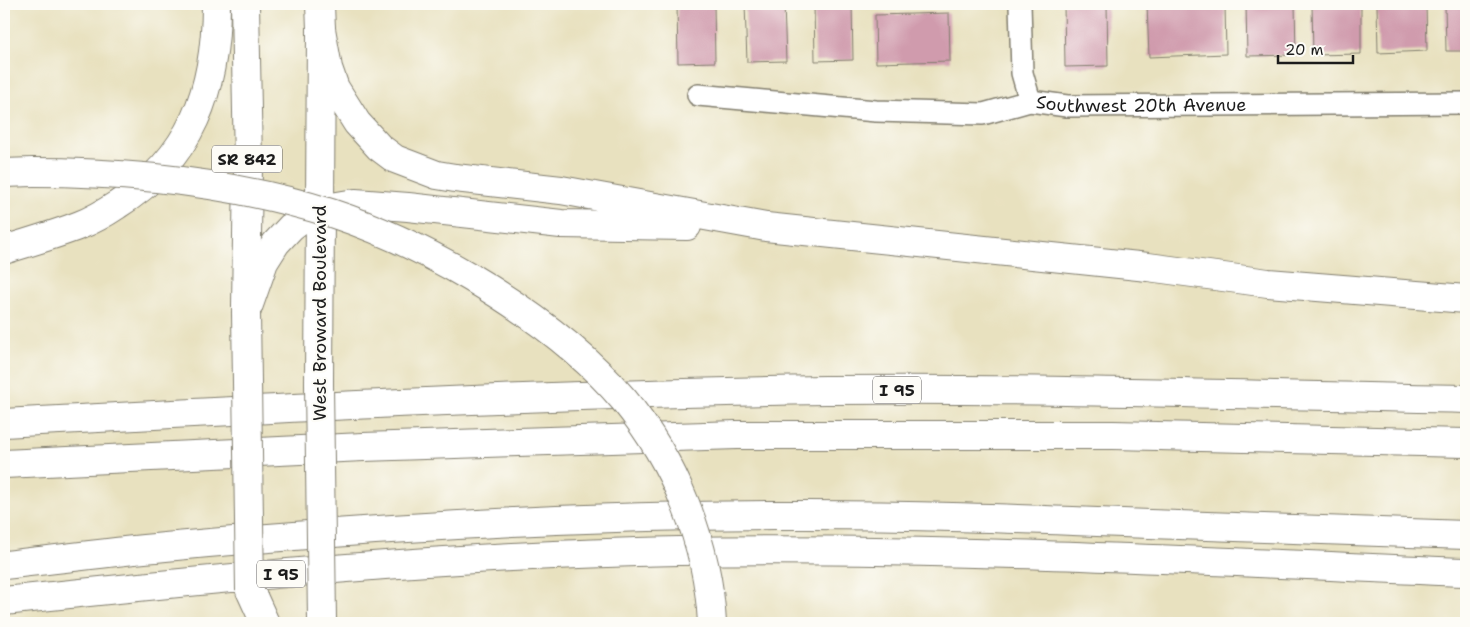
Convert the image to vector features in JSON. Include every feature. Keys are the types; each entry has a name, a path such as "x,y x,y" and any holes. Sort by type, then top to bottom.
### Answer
{"main road":[{"path":"4,250 80,225 101,215 138,191 154,178 169,161 189,131 205,91 214,44 216,4"},
{"name":"SR 842","path":"245,4 248,164 246,313 250,623"},
{"path":"320,16 328,68 336,88 357,123 379,147 396,159 437,175 561,190 766,227 1148,267 1268,283 1466,299"},
{"name":"West Broward Boulevard","path":"320,16 319,318 322,622"},
{"path":"4,173 87,172 138,175 240,190 301,205 332,213 415,246 514,304 561,339 603,378 624,400 659,450 684,503 702,556 712,623"},
{"path":"246,313 264,262 272,249 291,227 320,209 369,204 561,224 766,227"},
{"name":"I 95","path":"4,423 448,402 647,394 820,390 1113,392 1466,399"},
{"path":"4,464 363,447 737,435 1113,435 1466,443"},
{"path":"4,565 284,537 582,519 673,517 775,515 961,516 1466,535"},
{"name":"I 95","path":"4,601 272,574 398,564 491,558 677,551 960,552 1466,572"},
{"path":"250,590 265,623"}],"street":[{"path":"1020,4 1022,73 1030,101"},
{"name":"Southwest 20th Avenue","path":"698,96 876,111 983,114 1030,101 1067,106 1466,103"}],"building":[{"path":"677,4 714,4 715,62 678,63"},
{"path":"745,4 784,4 786,61 747,62"},
{"path":"814,4 852,4 853,60 815,61"},
{"path":"1064,4 1107,4 1108,66 1065,67"},
{"path":"1147,4 1225,4 1226,54 1149,57"},
{"path":"1246,4 1295,4 1296,55 1247,56"},
{"path":"1312,4 1361,4 1361,54 1313,55"},
{"path":"1377,4 1426,4 1427,51 1378,53"},
{"path":"1445,4 1466,4 1466,51 1446,51"},
{"path":"949,13 950,61 876,63 875,15"}]}
